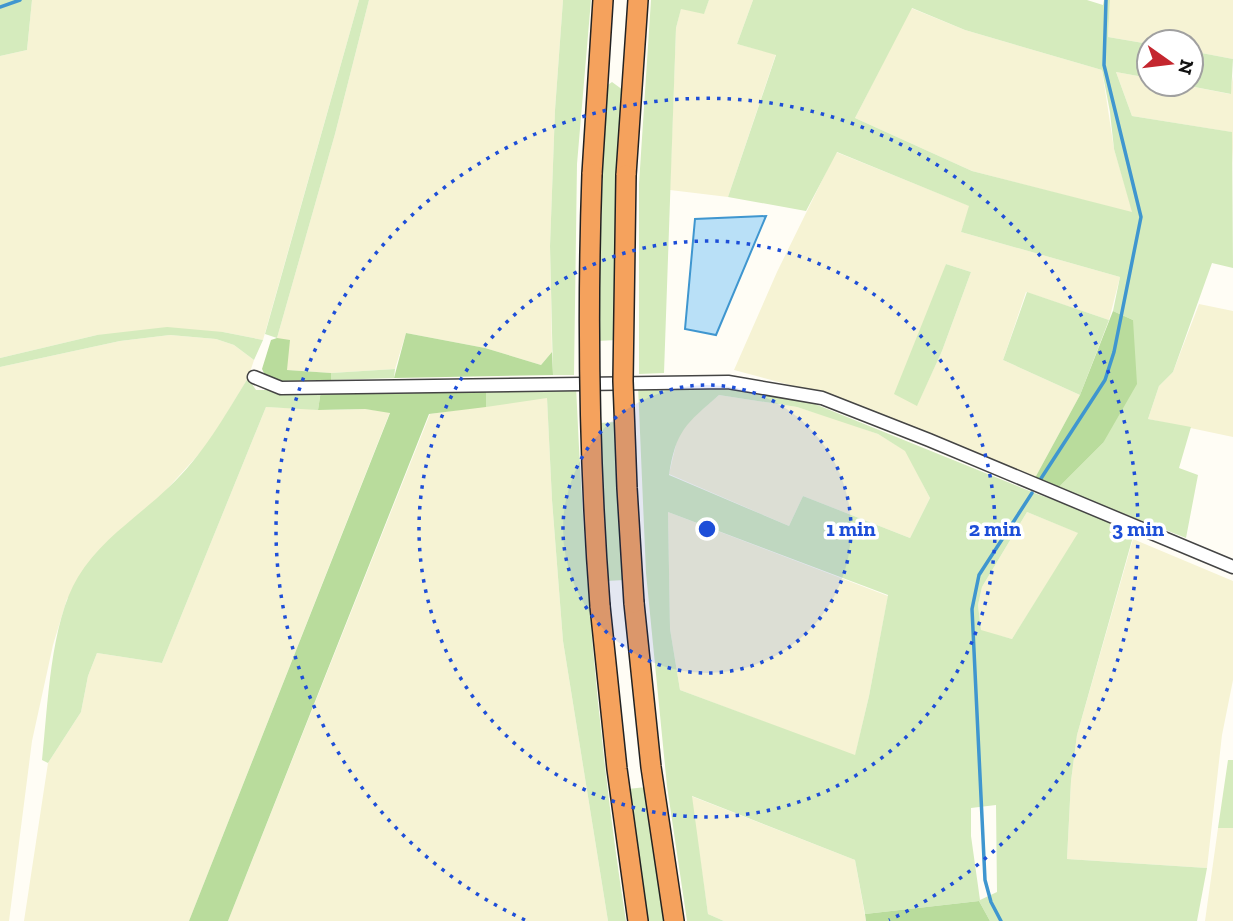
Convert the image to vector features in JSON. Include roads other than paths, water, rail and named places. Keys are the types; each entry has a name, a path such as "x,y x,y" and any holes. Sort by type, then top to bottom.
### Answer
{"highway":[{"path":"603,0 592,174 589,301 593,501 600,606 617,769 638,921"},
{"path":"638,0 626,175 623,381 626,488 634,603 651,767 674,921"}],"street":[{"path":"254,377 281,388 728,382 822,398 1233,567"}],"water":[{"path":"766,216 716,335 685,329 695,219"}],"waterway":[{"path":"0,7 20,0"},
{"path":"1040,480 1105,380 1114,352 1141,217 1104,65 1106,0"},
{"path":"1001,921 991,902 985,880 972,609 979,575 1032,493"}]}
